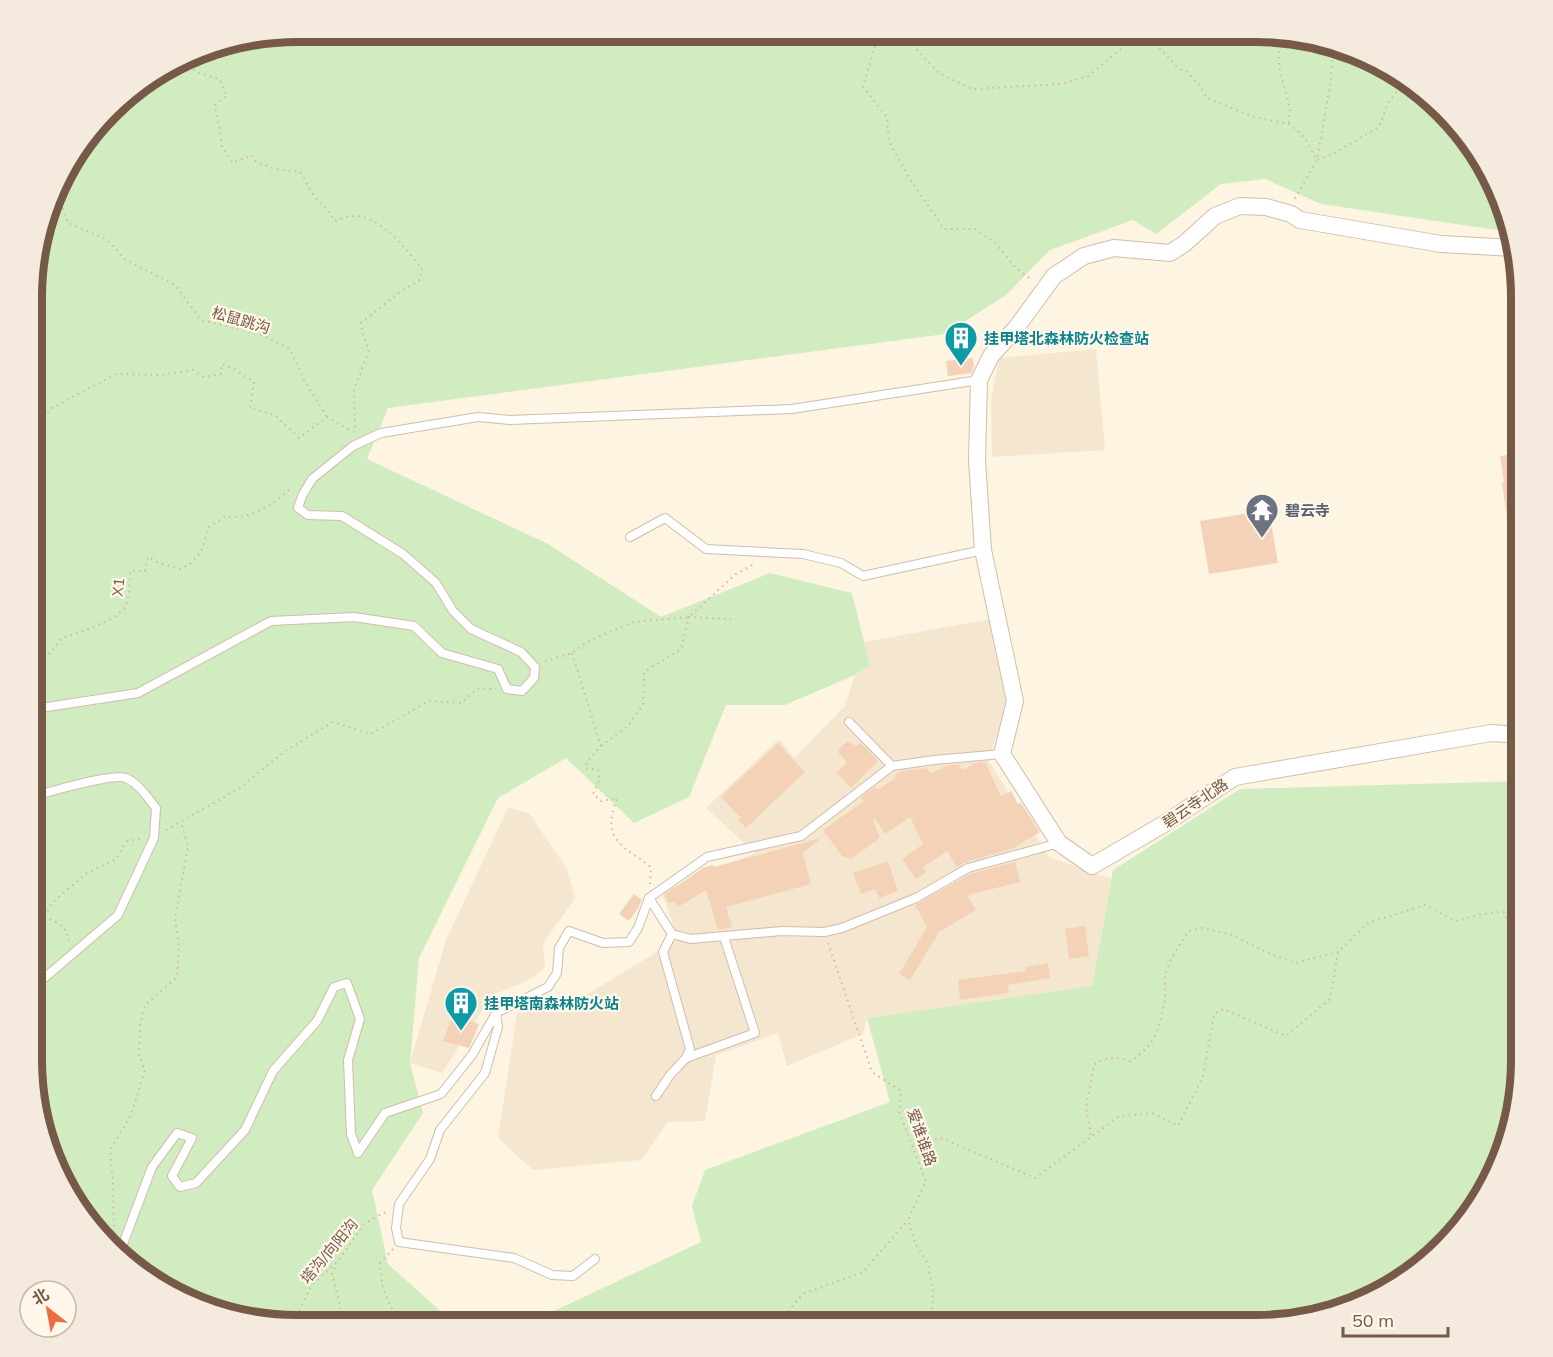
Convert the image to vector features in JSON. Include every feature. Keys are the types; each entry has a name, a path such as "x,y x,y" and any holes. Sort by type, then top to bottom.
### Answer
{"street":[{"path":"1002,754 1015,701 983,549 977,459 979,381 991,357 1016,328 1054,276 1084,256 1114,248 1170,254 1215,216 1240,206 1266,207 1290,214 1300,220 1441,244 1506,248"},
{"name":"碧云寺北路","path":"1002,754 1059,843 1092,866 1164,824 1235,777 1491,733 1511,734"}],"lane":[{"path":"42,708 138,693 271,621 354,617 414,626 442,653 498,669 507,689 522,691 534,678 535,667 521,652 471,629 453,611 436,583 403,554 342,516 308,514 298,508 312,479 353,446 381,432 478,417 510,420 792,409 979,381"},
{"path":"630,537 665,518 706,549 803,554 841,563 863,576 983,549"},
{"path":"849,722 892,766"},
{"path":"122,1245 152,1167 177,1133 192,1138 172,1176 180,1187 196,1183 245,1130 273,1071 316,1021 334,987 347,983 360,1019 348,1060 351,1134 358,1153 385,1113 441,1094 472,1054 495,1013 548,987 557,973 558,948 569,931 603,943 629,942 638,928 649,898 707,857 801,836 892,766 1002,754"},
{"path":"42,794 123,777 140,787 156,808 154,838 118,915 42,980"},
{"path":"649,898 672,934 691,939 782,931 824,932 842,928 916,898 968,868 1059,843"},
{"path":"656,1096 670,1075 686,1058 690,1049 663,952 672,934"},
{"path":"686,1058 755,1033 723,937"},
{"path":"495,1013 498,1027 485,1073 440,1130 430,1159 399,1204 396,1228 399,1242 514,1258 552,1275 573,1276 595,1258"}],"path":[{"path":"876,42 863,87 887,117 889,142 910,179 944,229 975,229 995,243 1016,268 1044,289"},
{"path":"910,42 940,74 972,89 1061,84 1088,76 1130,42"},
{"path":"1155,42 1178,68 1187,72 1199,85 1207,98 1254,117 1289,124 1305,138 1317,160"},
{"path":"1279,43 1280,67 1290,108 1289,124"},
{"path":"1290,214 1295,197 1317,160 1331,80 1333,54"},
{"path":"189,65 196,72 219,79 226,96 215,105 220,123 222,146 233,163 252,156 256,162 275,169 300,172 306,179 314,197 326,206 335,221 351,215 371,219 398,240 422,268 420,280 401,291 361,323 369,350 354,390 355,432"},
{"path":"1317,160 1333,154 1379,127 1388,103 1400,87"},
{"name":"松鼠跳沟","path":"60,201 68,223 106,239 126,260 175,285 201,320 259,334 290,349 304,380 327,417"},
{"path":"42,420 52,408 116,374 161,375 193,370 204,377 221,374 222,364 254,382 250,408 275,415 299,438 327,417 368,440"},
{"name":"X1","path":"42,660 62,638 113,618 125,608 129,595 130,571 145,571 148,557 159,563 182,568 191,563 201,552 209,528 226,516 237,519 278,501 289,490 302,496"},
{"path":"649,898 651,867 619,845 613,833 611,814 617,798 602,801 593,794 600,779 598,770 585,768 587,762 601,746 627,727 643,705 644,672 681,649 689,617 736,574 772,554"},
{"path":"535,667 572,652 587,642 633,621 689,617 731,619"},
{"path":"572,652 601,746"},
{"path":"70,956 69,937 61,923 44,917 52,902 87,873 116,859 128,841 154,838 240,788 285,751 333,722 371,734 429,701 461,703 477,689 507,689"},
{"path":"113,1236 113,1183 110,1150 131,1115 145,1070 139,1056 140,1025 144,1005 177,977 179,946 175,918 188,846 181,822"},
{"path":"1091,1137 1086,1107 1094,1065 1101,1059 1117,1057 1130,1061 1140,1056 1153,1041 1162,1017 1166,973 1177,949 1189,931 1202,928 1232,935 1294,963 1338,952 1368,922 1425,905 1456,921 1482,914 1504,912 1511,936"},
{"name":"爱谁谁路","path":"785,1315 803,1294 863,1272 908,1221 926,1181 899,1112 901,1091 872,1072 824,932"},
{"path":"912,1146 941,1138 1035,1178 1118,1118 1152,1113 1178,1126 1203,1077 1214,1014 1223,1010 1286,1036 1330,999 1338,952"},
{"name":"塔沟/向阳沟","path":"297,1315 312,1285 338,1261 364,1224 399,1204"},
{"path":"908,1221 915,1243 928,1264 933,1292 931,1315"},
{"path":"395,1315 383,1288 380,1263 399,1242"},
{"path":"338,1261 332,1274 341,1310 338,1315"}],"shaded area":[{"path":"1096,349 1105,450 992,457 991,401 999,358"},
{"path":"991,619 1007,706 988,760 1049,857 1111,879 1092,986 867,1018 863,1034 787,1066 778,1033 716,1055 705,1121 668,1122 641,1160 533,1170 498,1138 518,1008 583,997 678,939 662,892 755,853 706,808 779,739 794,758 845,706 855,675 870,666 864,642"},
{"path":"508,808 529,813 567,869 575,899 543,943 545,968 525,982 492,995 442,1073 410,1063 446,940"}],"green space":[{"path":"297,42 1256,42 1306,47 1354,61 1384,76 1424,105 1448,129 1477,169 1492,199 1502,231 1321,204 1265,179 1221,184 1156,234 1133,220 1050,250 1006,295 945,334 388,408 367,459 548,544 661,617 770,573 852,593 870,666 855,675 785,705 726,705 689,797 634,823 566,758 498,798 419,958 410,1063 423,1113 372,1190 388,1264 445,1315 263,1313 199,1296 155,1272 129,1252 105,1228 85,1202 68,1173 61,1158 47,1110 42,1060 42,297 44,263 61,199 76,169 105,129 129,105 155,85 199,61 247,47"},
{"path":"1511,781 1511,1060 1506,1110 1492,1158 1468,1202 1448,1228 1424,1252 1398,1272 1354,1296 1322,1306 1290,1313 1256,1315 545,1315 701,1242 692,1206 705,1170 890,1102 867,1018 1092,986 1113,870 1240,789"}],"building":[{"name":"挂甲塔北森林防火检查站","path":"973,358 974,366 971,373 948,376 946,361"},
{"path":"1511,454 1511,525 1508,524 1500,456"},
{"path":"1269,510 1278,563 1209,574 1200,521"},
{"path":"847,741 856,746 861,743 878,761 851,788 837,773 847,762 837,751"},
{"path":"778,743 805,772 746,828 738,820 741,818 721,797"},
{"path":"978,762 985,762 1001,796 1011,791 1040,832 1012,849 966,862 957,867 947,851 923,867 926,872 916,879 902,859 923,844 910,817 885,834 875,819 873,820 880,838 851,859 842,856 823,830 864,801 861,798 875,787 878,790 896,778 894,775 903,771 925,768 932,773 949,765 959,764 962,770"},
{"path":"821,838 803,853 811,884 726,907 732,927 718,930 706,890 678,907 674,901 669,903 664,895 703,868"},
{"path":"888,861 898,891 879,898 875,889 861,894 853,873"},
{"path":"1015,862 1020,882 967,895 976,910 939,932 910,980 899,974 927,927 915,905 970,874"},
{"path":"634,894 642,900 629,921 619,914"},
{"path":"1085,926 1089,956 1069,959 1065,929"},
{"path":"1048,963 1050,978 1008,985 1009,993 960,1000 958,980 1026,971 1025,967"},
{"name":"挂甲塔南森林防火站","path":"453,1015 479,1024 469,1048 443,1041"}],"place":[{"name":"挂甲塔北森林防火检查站","path":"961,367"},
{"name":"碧云寺","path":"1262,539"},
{"name":"挂甲塔南森林防火站","path":"461,1032"}]}
